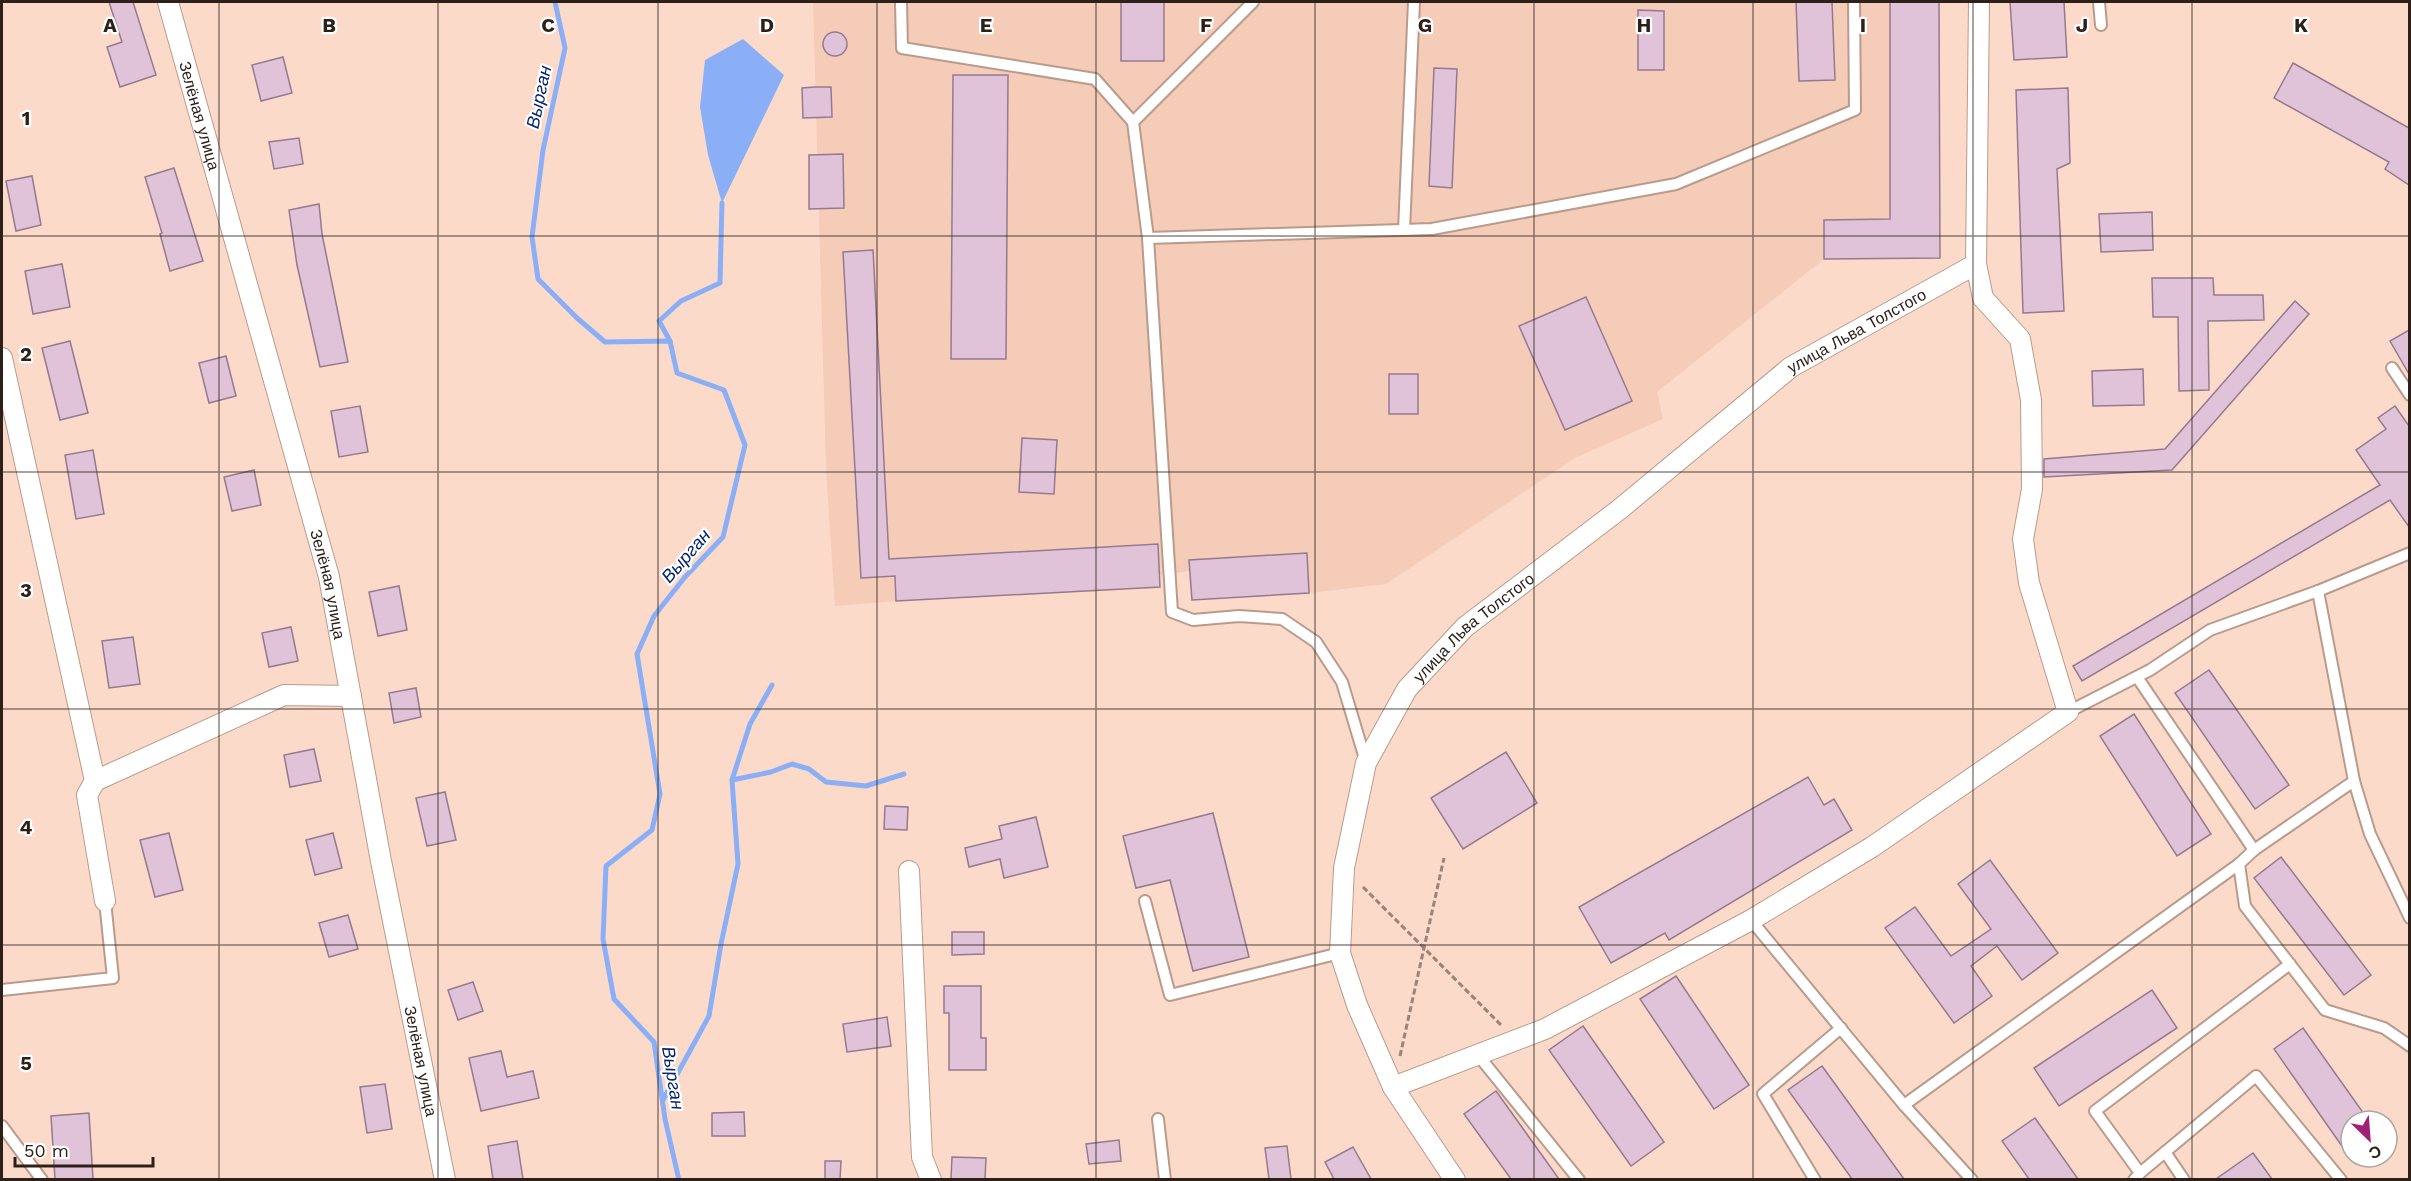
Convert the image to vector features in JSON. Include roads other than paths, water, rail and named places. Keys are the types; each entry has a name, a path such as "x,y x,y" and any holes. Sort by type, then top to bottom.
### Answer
{"street":[{"name":"Зелёная улица","path":"168,2 329,577 445,1179"},
{"path":"1394,1088 1545,1029 1751,920 1872,847 2068,712 2029,583 2023,539 2032,489 2032,422 2031,400 2020,339 1983,298 1976,264 1978,2"},
{"name":"улица Льва Толстого","path":"1455,1179 1394,1088 1357,1005 1340,953 1344,868 1366,763 1407,689 1466,627 1620,509 1791,368 1976,264"},
{"path":"2,358 95,782"},
{"path":"105,901 87,795 95,782 284,695 351,696"},
{"path":"909,871 922,1157 931,1179"}],"lane":[{"path":"901,2 902,48 1095,79 1133,122 1148,238 1172,612 1193,620 1239,616 1282,619 1316,642 1342,682 1366,763"},
{"path":"1133,122 1253,2"},
{"path":"1404,230 1414,2"},
{"path":"1148,238 1432,229 1676,184 1855,110 1854,2"},
{"path":"2099,2 2101,25"},
{"path":"2392,368 2409,395"},
{"path":"2068,712 2137,677 2210,630 2318,591 2409,553"},
{"path":"2318,591 2354,781 2370,834 2409,918"},
{"path":"2137,677 2254,850"},
{"path":"1904,1105 2239,864 2254,850 2354,781"},
{"path":"2239,864 2246,906 2325,1010 2384,1028 2409,1046"},
{"path":"2,990 113,978 105,901"},
{"path":"1145,901 1170,995 1340,953"},
{"path":"1751,920 1904,1105 1972,1179"},
{"path":"2290,964 2095,1111 2137,1176 2256,1076 2341,1179"},
{"path":"1815,1179 1763,1094 1840,1028"},
{"path":"1478,1055 1579,1179"},
{"path":"1158,1119 1165,1179"},
{"path":"2,1126 42,1179"},
{"path":"2165,1152 2184,1179"}],"water":[{"path":"743,39 784,75 722,203 708,155 700,107 705,60"}],"waterway":[{"name":"Вырган","path":"555,2 565,48 543,150 532,237 538,279 605,342 670,341 677,373 724,390 745,445 723,537 685,577 654,616 637,654 660,794 652,830 606,866 603,939 614,999 654,1042 665,1119 679,1180"},
{"path":"670,341 659,321 681,301 720,283 722,203"},
{"path":"663,1100 709,1016 738,864 732,780 750,724 772,685"},
{"path":"732,780 771,772 792,764 809,769 826,782 866,786 904,774"}]}
